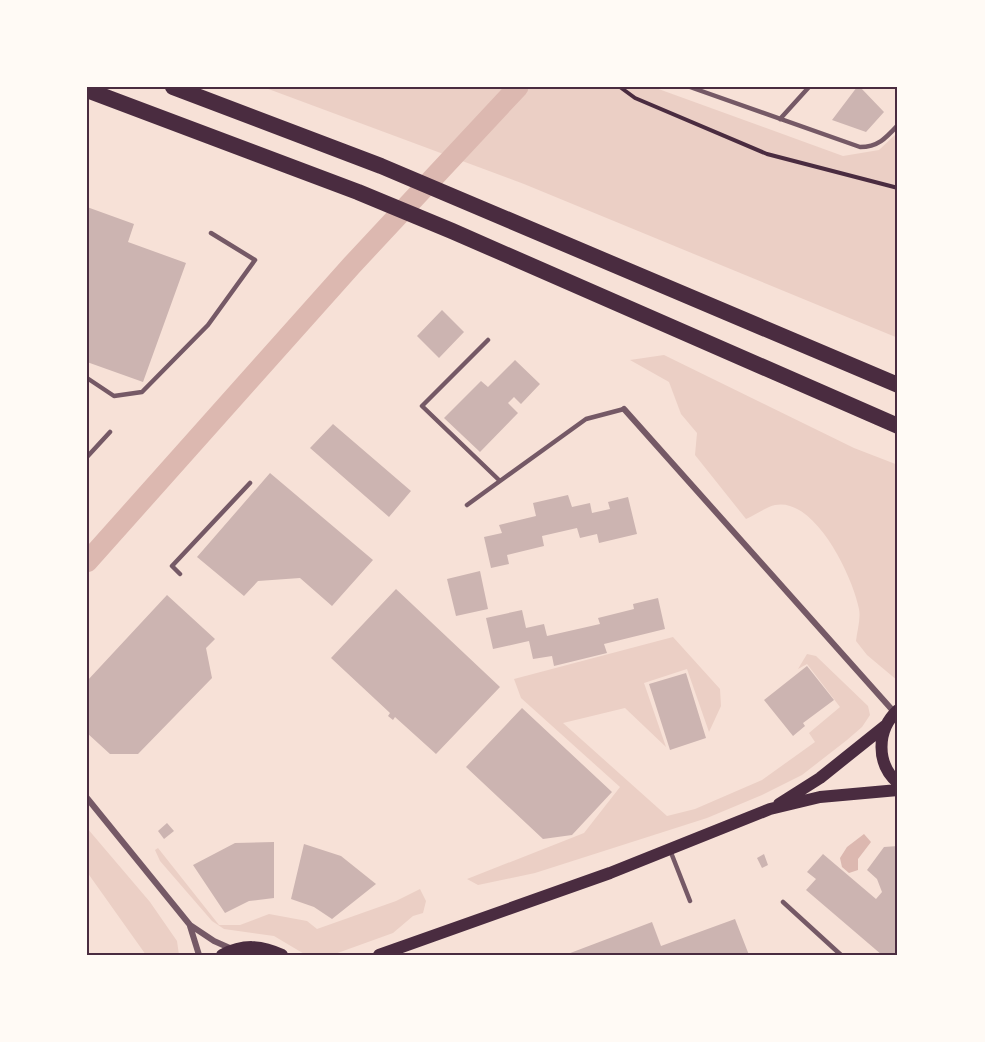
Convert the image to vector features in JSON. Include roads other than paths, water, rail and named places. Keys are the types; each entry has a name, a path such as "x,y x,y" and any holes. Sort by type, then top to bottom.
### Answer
{"highway":[{"path":"173,87 381,166 898,385"},
{"path":"87,90 358,192 453,231 898,426"}],"main road":[{"path":"771,809 820,778 885,726 897,711"},
{"path":"885,726 881,741 882,756 886,770 898,783"},
{"path":"379,955 670,850 771,809 820,797 898,790"},
{"path":"228,952 250,946 268,948 282,955"}],"street":[{"path":"624,409 897,711"},
{"path":"87,798 190,925 228,952"},
{"path":"190,925 199,955"}],"lane":[{"path":"690,87 860,147 870,147 883,142 898,125"},
{"path":"780,119 809,87"},
{"path":"87,378 114,396 142,392 208,325 255,260 211,233"},
{"path":"488,340 422,406 500,481"},
{"path":"467,505 586,419 624,409"},
{"path":"87,458 110,432"},
{"path":"180,574 172,566 250,483"},
{"path":"670,850 690,901"},
{"path":"783,902 841,955"}],"waterway":[{"path":"87,562 352,265 518,87"}]}
